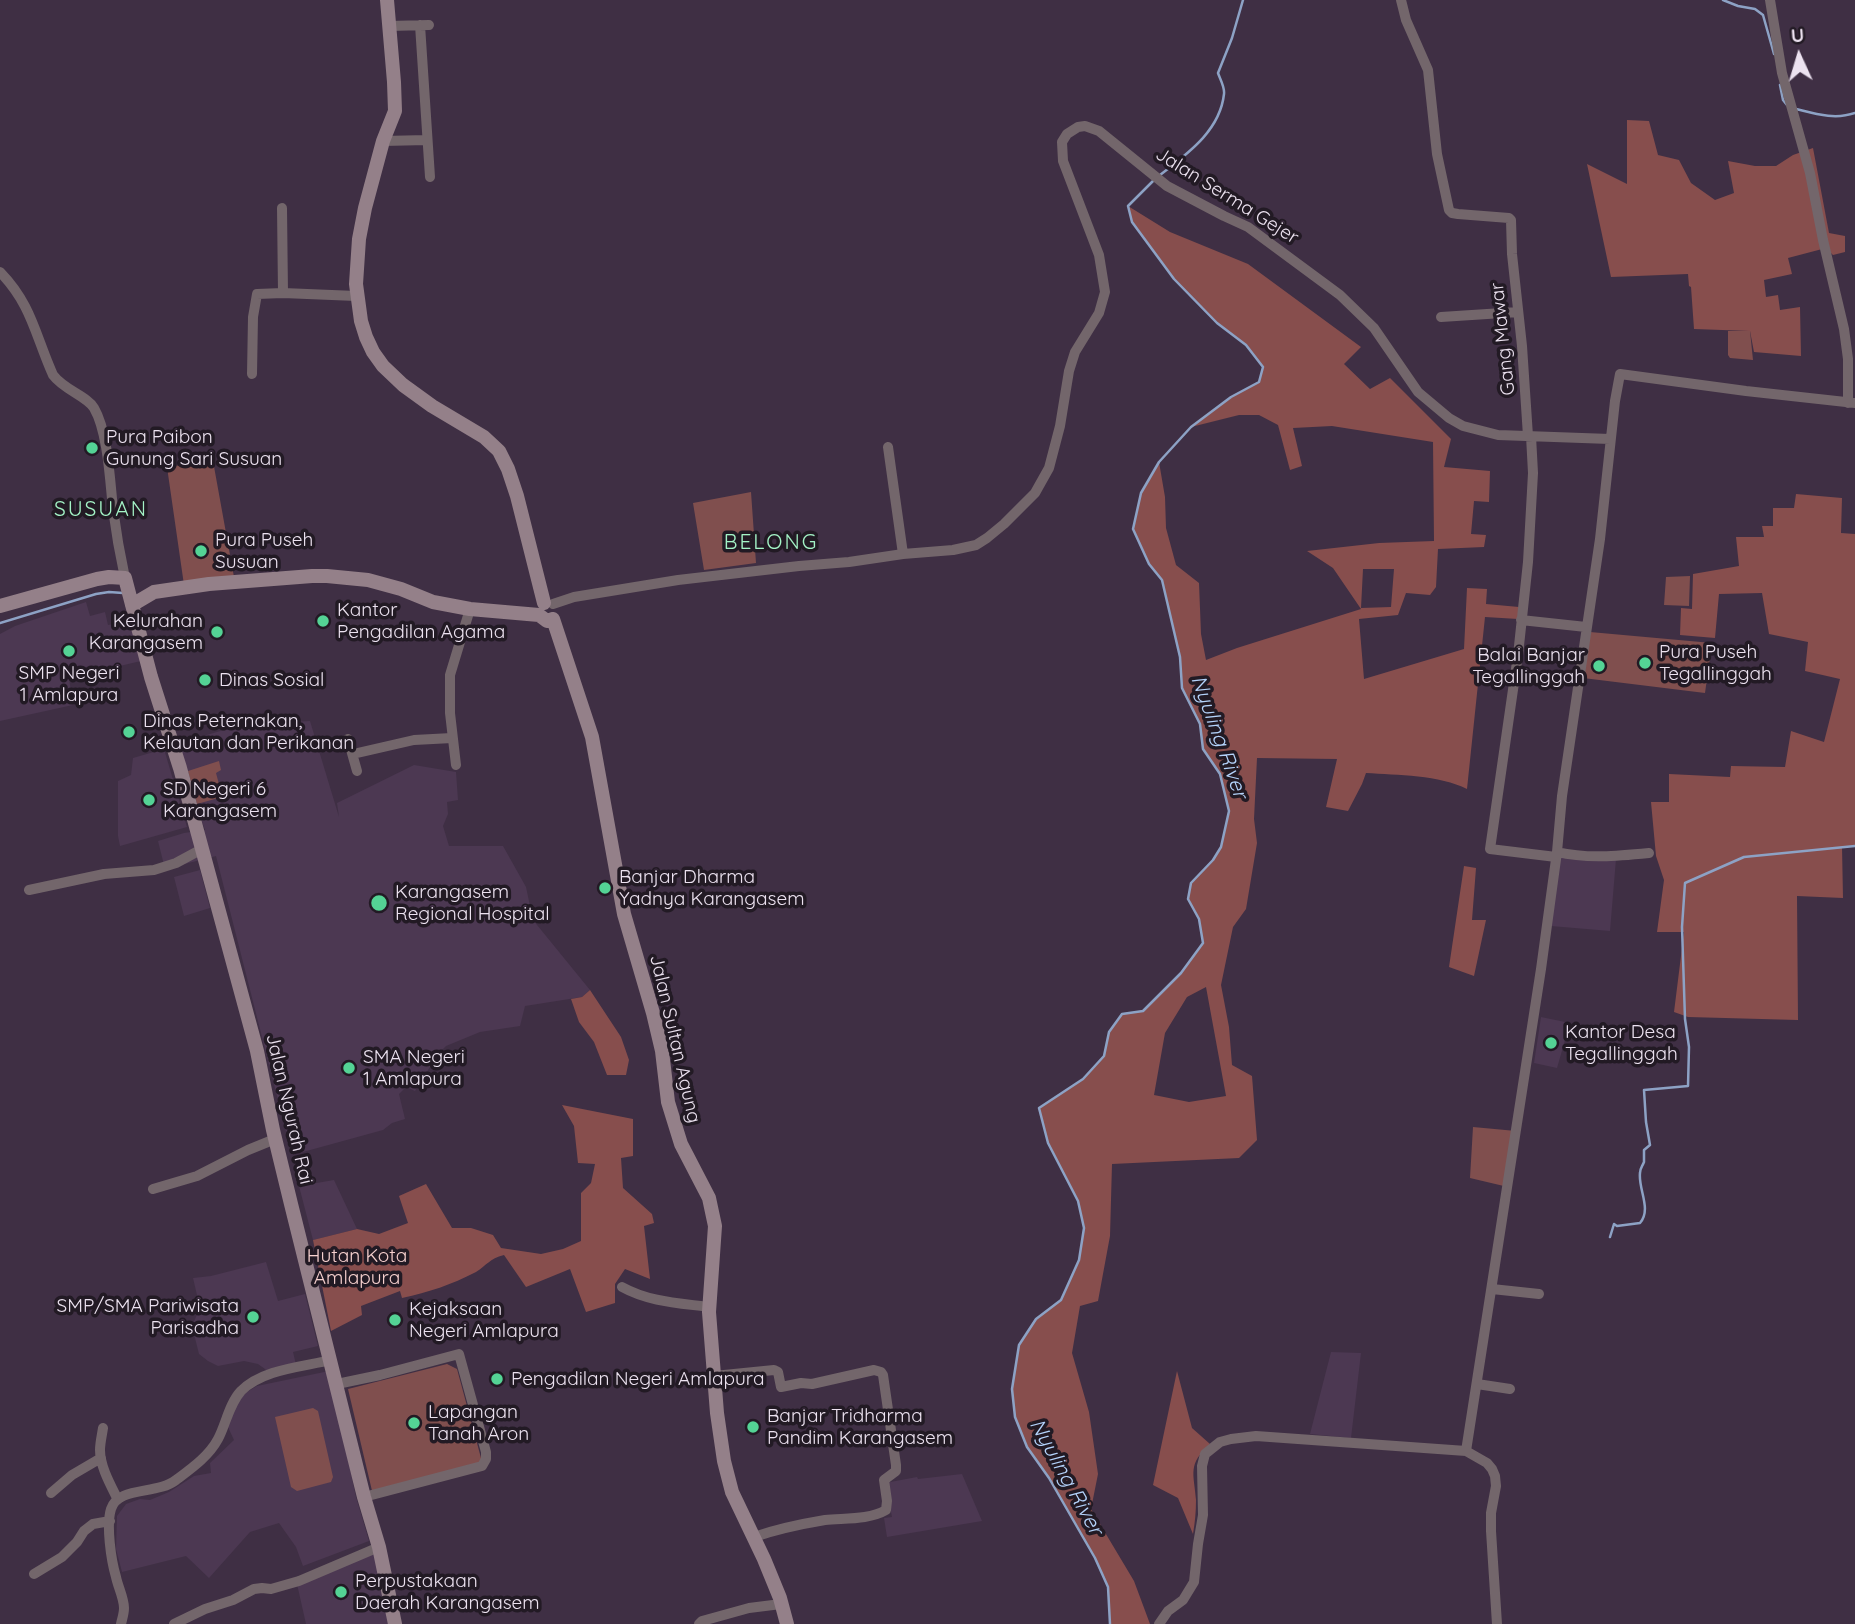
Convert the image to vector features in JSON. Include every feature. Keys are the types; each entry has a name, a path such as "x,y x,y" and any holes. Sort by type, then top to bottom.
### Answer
{"street":[{"name":"Jalan Sultan Agung","path":"387,0 395,111 383,141 363,218 356,270 356,296 366,337 383,366 403,385 484,437 499,451 517,496 549,610 592,737 624,914 662,1051 672,1118 681,1144 709,1198 713,1213 715,1226 709,1307 714,1376 727,1475 787,1624"},
{"name":"Gang Mawar","path":"1401,0 1406,20 1428,70 1437,154 1449,210 1458,214 1511,220 1533,473 1533,506 1518,655 1490,849 1556,854"},
{"path":"1466,1451 1541,969 1620,374 1852,403 1847,344 1810,173 1780,61 1770,0"},
{"path":"389,26 424,25 430,177"},
{"name":"Jalan Serma Gejer","path":"549,610 574,597 678,580 953,550 976,545 988,538 1035,494 1049,468 1075,352 1099,313 1105,292 1099,255 1063,162 1064,139 1078,127 1099,131 1167,186 1248,227 1340,295 1374,328 1418,392 1462,426 1498,435 1611,439"},
{"path":"383,141 427,140"},
{"path":"282,208 283,293"},
{"path":"0,272 26,305 53,375 59,383 91,403 95,410 111,481 125,578"},
{"path":"253,374 253,317 255,298 260,293 356,296"},
{"path":"1441,317 1518,312"},
{"path":"888,447 903,554"},
{"path":"132,605 154,592 312,576 343,577 378,583 433,602 470,610 549,610"},
{"path":"0,606 97,579 117,577 154,592"},
{"name":"Jalan Ngurah Rai","path":"125,578 257,1051 275,1139 364,1497 379,1547 395,1624"},
{"path":"456,765 452,738 450,675 470,610"},
{"path":"1521,620 1586,627"},
{"path":"348,738 357,771"},
{"path":"353,754 414,740 452,738"},
{"path":"29,890 104,874 154,870 176,863 202,849"},
{"path":"1556,854 1596,857 1649,853"},
{"path":"153,1189 197,1175 275,1139"},
{"path":"622,1287 636,1295 659,1301 709,1307"},
{"path":"1492,1289 1539,1294"},
{"path":"337,1384 459,1354 486,1452 482,1466 364,1497"},
{"path":"121,1624 124,1606 110,1551 110,1512 117,1498 170,1485 200,1462 218,1440 237,1396 261,1377 331,1360"},
{"path":"714,1376 774,1370 778,1372 782,1387 812,1384 874,1370 883,1375 897,1465 895,1471 884,1480 886,1510 864,1517 793,1526 754,1537"},
{"path":"1477,1384 1510,1389"},
{"path":"103,1428 101,1458 117,1498"},
{"path":"1159,1624 1168,1611 1183,1600 1194,1583 1203,1515 1202,1466 1205,1454 1220,1442 1256,1436 1466,1451 1487,1463 1495,1476 1496,1486 1491,1531 1497,1624"},
{"path":"51,1493 72,1475 101,1458"},
{"path":"34,1574 62,1557 93,1524 110,1521"},
{"path":"174,1624 254,1589 271,1589 299,1581 379,1547"},
{"path":"699,1624 749,1608 781,1604"}],"shaded area":[{"path":"1728,331 1750,331 1753,360 1730,358"},
{"path":"213,461 234,577 184,585 167,467"},
{"path":"751,492 756,563 704,570 693,503"},
{"path":"1690,576 1689,606 1664,605 1666,577"},
{"name":"SMP Negeri 1 Amlapura","path":"86,602 90,616 105,612 108,625 130,621 141,661 69,678 73,705 0,721 0,634 15,626"},
{"path":"1590,632 1712,643 1705,693 1583,678"},
{"name":"Karangasem Regional Hospital","path":"310,721 339,817 337,803 414,765 456,772 458,800 447,802 448,814 443,826 449,846 503,846 526,887 533,920 590,990 582,997 525,1006 520,1026 480,1032 446,1046 415,1091 406,1087 399,1094 405,1119 392,1123 383,1130 292,1155 216,856 165,869 158,841 205,830 201,819 240,805 201,818 179,743 241,725"},
{"name":"SD Negeri 6 Karangasem","path":"164,749 187,827 120,846 118,781 131,775 133,758"},
{"path":"219,761 221,770 216,773 220,788 226,787 229,795 197,804 188,771"},
{"path":"1557,856 1616,859 1610,931 1551,926"},
{"path":"200,870 210,908 184,916 174,877"},
{"name":"Kantor Desa Tegallinggah","path":"1541,1017 1570,1023 1557,1068 1534,1063"},
{"path":"1473,1127 1516,1131 1508,1187 1470,1178"},
{"path":"334,1180 357,1229 313,1240 299,1186"},
{"name":"SMP/SMA Pariwisata Parisadha","path":"266,1262 278,1301 305,1294 318,1346 293,1352 297,1369 269,1375 258,1364 244,1361 218,1366 208,1361 199,1354 192,1326 200,1308 193,1278"},
{"path":"1331,1352 1361,1353 1351,1438 1310,1434"},
{"name":"Lapangan Tanah Aron","path":"447,1364 457,1369 481,1464 373,1495 348,1389"},
{"path":"329,1371 356,1497 369,1541 303,1566 296,1547 279,1523 250,1532 209,1578 186,1556 122,1572 116,1549 117,1516 126,1504 140,1499 150,1500 194,1476 211,1473 210,1463 234,1440 227,1425 235,1404 247,1392 257,1386"},
{"path":"313,1408 318,1411 333,1477 331,1482 297,1491 291,1487 275,1417"},
{"path":"962,1474 982,1521 887,1537 884,1518 892,1517 885,1483 917,1477"},
{"name":"Perpustakaan Daerah Karangasem","path":"374,1551 390,1624 306,1624 297,1584"}],"green space":[{"path":"1627,120 1649,121 1658,155 1679,160 1691,183 1715,200 1734,193 1728,161 1755,166 1776,166 1793,155 1813,148 1829,233 1845,236 1845,252 1833,255 1826,248 1788,258 1792,274 1764,280 1766,297 1778,295 1780,310 1800,307 1801,356 1754,352 1750,331 1694,329 1688,274 1611,277 1587,164 1627,184"},
{"path":"1128,206 1170,232 1248,264 1361,347 1344,364 1370,389 1390,378 1451,439 1444,467 1490,471 1489,502 1474,501 1471,534 1486,535 1484,547 1438,549 1436,587 1430,595 1406,593 1398,615 1359,619 1364,679 1464,649 1467,588 1487,589 1486,604 1519,607 1518,619 1485,617 1467,789 1431,778 1366,773 1348,811 1326,807 1337,759 1257,758 1254,819 1257,843 1246,909 1233,927 1221,985 1229,1027 1232,1065 1252,1076 1257,1140 1239,1158 1112,1164 1110,1236 1098,1301 1080,1306 1072,1353 1089,1412 1098,1474 1091,1509 1134,1581 1150,1624 1110,1624 1108,1587 1095,1558 1049,1478 1027,1447 1015,1417 1012,1389 1019,1345 1036,1319 1061,1300 1079,1260 1084,1228 1078,1201 1048,1143 1039,1108 1083,1079 1104,1056 1109,1032 1122,1014 1144,1011 1181,973 1203,943 1199,919 1188,899 1191,883 1213,860 1221,847 1229,811 1220,774 1203,749 1200,724 1182,688 1180,657 1162,580 1149,564 1133,529 1141,493 1159,462 1165,497 1166,528 1176,565 1199,583 1201,634 1206,660 1361,609 1333,568 1307,551 1379,543 1434,541 1433,442 1332,426 1293,428 1302,466 1290,470 1278,425 1259,415 1239,415 1191,427 1231,397 1259,382 1263,367 1246,345 1217,323 1174,279 1132,222","holes":["1363,569 1394,569 1391,607 1361,608","1206,987 1226,1096 1189,1102 1154,1095 1165,1033 1187,997"]},
{"path":"1796,494 1842,498 1841,533 1855,534 1855,847 1842,846 1843,898 1797,896 1798,1020 1688,1017 1674,1012 1684,932 1657,932 1664,880 1656,856 1651,802 1669,802 1669,774 1730,777 1731,766 1785,767 1791,731 1824,742 1840,679 1805,671 1808,642 1769,634 1762,593 1719,594 1715,638 1680,635 1681,608 1692,609 1693,574 1739,566 1736,537 1764,537 1762,526 1773,526 1773,508 1794,508"},
{"path":"1464,866 1476,868 1472,920 1486,920 1474,976 1449,967"},
{"path":"590,990 621,1037 629,1060 626,1075 607,1075 594,1042 579,1022 571,999 582,997"},
{"name":"Hutan Kota Amlapura","path":"562,1105 633,1119 633,1156 621,1158 623,1188 652,1214 654,1223 644,1226 650,1279 625,1269 615,1284 615,1303 586,1312 570,1269 526,1287 504,1255 491,1260 476,1272 440,1288 402,1298 400,1291 361,1306 362,1315 331,1331 313,1240 357,1229 379,1234 408,1223 399,1196 426,1184 452,1228 471,1228 493,1235 501,1248 541,1254 581,1241 581,1193 591,1183 595,1164 578,1163 574,1126"},
{"path":"1177,1371 1192,1428 1210,1444 1195,1464 1193,1534 1178,1498 1153,1485"}],"waterway":[{"name":"Nyuling River","path":"1160,175 1201,140 1216,119 1224,91 1218,73 1243,0"},
{"path":"1723,0 1755,9 1763,15 1774,54"},
{"path":"1780,85 1783,100 1787,105"},
{"path":"1796,109 1833,116 1855,113"},
{"name":"Nyuling River","path":"1110,1624 1108,1587 1095,1558 1049,1478 1027,1447 1015,1417 1012,1389 1019,1345 1036,1319 1061,1300 1079,1260 1084,1228 1078,1201 1048,1143 1039,1108 1083,1079 1104,1056 1109,1032 1122,1014 1143,1011 1181,973 1203,943 1199,919 1188,899 1191,883 1213,860 1221,847 1229,811 1220,774 1203,749 1200,724 1182,688 1180,657 1162,580 1149,564 1133,529 1141,493 1159,462 1191,427 1231,397 1259,382 1263,367 1246,345 1217,323 1174,279 1132,222 1128,206 1155,179"},
{"path":"0,623 96,594 123,593"},
{"path":"1610,1237 1614,1224 1617,1226 1640,1223 1645,1212 1640,1171 1644,1162 1644,1150 1650,1145 1644,1090 1688,1086 1689,1047 1685,1019 1682,927 1685,883 1744,857 1855,846"}],"place":[{"name":"Pura Paibon Gunung Sari Susuan","path":"92,448"},
{"name":"Pura Puseh Susuan","path":"201,551"},
{"name":"Kantor Pengadilan Agama","path":"323,621"},
{"name":"Kelurahan Karangasem","path":"217,632"},
{"name":"SMP Negeri 1 Amlapura","path":"69,651"},
{"name":"Pura Puseh Tegallinggah","path":"1645,663"},
{"name":"Balai Banjar Tegallinggah","path":"1599,666"},
{"name":"Dinas Sosial","path":"205,680"},
{"name":"Dinas Peternakan, Kelautan dan Perikanan","path":"129,732"},
{"name":"SD Negeri 6 Karangasem","path":"149,800"},
{"name":"Banjar Dharma Yadnya Karangasem","path":"605,888"},
{"name":"Karangasem Regional Hospital","path":"379,903"},
{"name":"Kantor Desa Tegallinggah","path":"1551,1043"},
{"name":"SMA Negeri 1 Amlapura","path":"349,1068"},
{"name":"SMP/SMA Pariwisata Parisadha","path":"253,1317"},
{"name":"Kejaksaan Negeri Amlapura","path":"395,1320"},
{"name":"Pengadilan Negeri Amlapura","path":"497,1379"},
{"name":"Lapangan Tanah Aron","path":"414,1423"},
{"name":"Banjar Tridharma Pandim Karangasem","path":"753,1427"},
{"name":"Perpustakaan Daerah Karangasem","path":"341,1592"}],"district":[{"name":"SUSUAN","path":"101,510"},
{"name":"BELONG","path":"771,543"}]}
